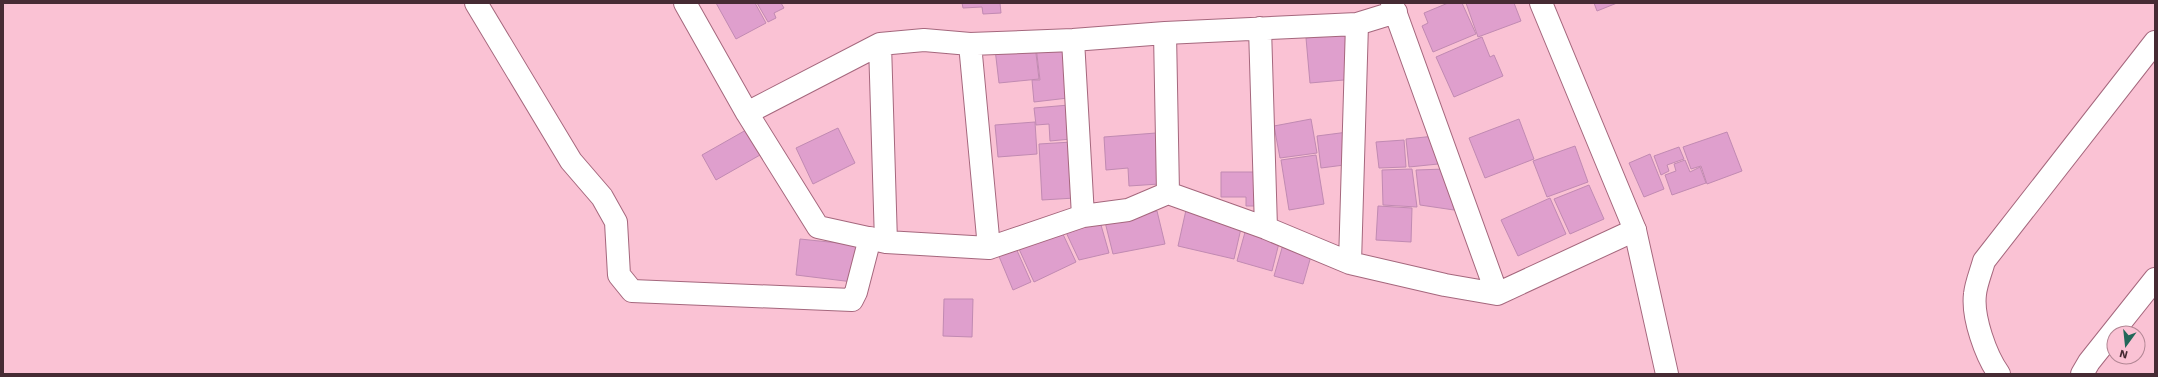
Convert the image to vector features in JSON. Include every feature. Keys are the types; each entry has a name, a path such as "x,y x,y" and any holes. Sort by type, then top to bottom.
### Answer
{"street":[{"path":"476,3 571,161 602,197 613,216 616,222 619,276 632,291 852,300 878,240 880,44"},
{"path":"685,3 747,113 818,227 878,240 989,248 1083,216 1128,210 1168,193 1266,228 1350,263 1445,285 1497,294 1635,230"},
{"path":"1542,3 1635,230 1667,374"},
{"path":"747,113 880,44 924,40 970,44 1073,40 1165,33 1357,24 1394,7 1497,294"},
{"path":"1350,263 1357,24"},
{"path":"1260,28 1266,228"},
{"path":"1165,33 1168,193"},
{"path":"1073,40 1083,216"},
{"path":"1999,374 1989,360 1978,324 1975,295 1984,261 2155,42"},
{"path":"970,44 989,248"},
{"path":"2082,374 2089,362 2151,291"}],"building":[{"path":"716,3 755,3 766,23 736,39"},
{"path":"757,3 781,3 784,8 774,13 776,18 768,22"},
{"path":"962,3 1000,3 1001,13 983,14 982,7 963,8"},
{"path":"1448,3 1462,3 1476,34 1433,52 1422,26 1428,23 1424,13"},
{"path":"1466,3 1514,3 1521,21 1478,37"},
{"path":"1594,3 1617,3 1597,11"},
{"path":"1351,34 1355,79 1310,83 1306,38"},
{"path":"1482,37 1490,57 1494,55 1503,76 1454,97 1436,57"},
{"path":"1062,44 1068,98 1034,102 1032,80 1040,80 1036,47"},
{"path":"1035,45 1039,79 999,83 995,49"},
{"path":"1069,105 1071,139 1050,141 1049,124 1036,125 1034,108"},
{"path":"1311,119 1317,153 1280,158 1274,126"},
{"path":"1519,119 1534,159 1485,178 1469,138"},
{"path":"1035,122 1037,154 998,157 995,125"},
{"path":"838,128 855,163 813,184 796,148"},
{"path":"746,130 760,155 716,180 702,155"},
{"path":"1348,132 1352,164 1321,168 1317,136"},
{"path":"1727,132 1742,171 1707,184 1701,166 1691,169 1683,147"},
{"path":"1156,133 1159,184 1129,186 1128,168 1106,170 1104,137"},
{"path":"1435,136 1438,164 1409,167 1406,139"},
{"path":"1404,140 1406,167 1379,168 1376,142"},
{"path":"1072,142 1075,198 1042,200 1039,144"},
{"path":"1575,146 1588,182 1547,197 1533,161"},
{"path":"1679,147 1684,159 1667,165 1669,171 1661,175 1654,156"},
{"path":"1650,154 1664,189 1644,197 1629,163"},
{"path":"1316,155 1324,204 1289,210 1281,160"},
{"path":"1685,160 1690,172 1700,167 1706,183 1672,195 1665,175 1676,171 1674,164"},
{"path":"1412,169 1417,207 1383,205 1382,170"},
{"path":"1445,169 1454,210 1420,205 1416,170"},
{"path":"1221,172 1260,172 1260,206 1246,206 1246,197 1221,197"},
{"path":"1589,185 1604,219 1570,234 1554,199"},
{"path":"1550,198 1566,234 1518,256 1501,220"},
{"path":"1378,206 1412,208 1411,242 1376,240"},
{"path":"1186,210 1242,224 1234,259 1178,246"},
{"path":"1157,211 1165,244 1113,254 1105,222"},
{"path":"1099,218 1109,253 1079,260 1064,228"},
{"path":"1247,225 1281,235 1272,271 1237,261"},
{"path":"1061,230 1076,262 1034,282 1019,249"},
{"path":"800,239 858,245 853,282 796,275"},
{"path":"1284,241 1313,249 1303,284 1274,276"},
{"path":"1015,246 1031,282 1013,290 998,254"},
{"path":"944,299 973,299 972,337 943,336"}]}
